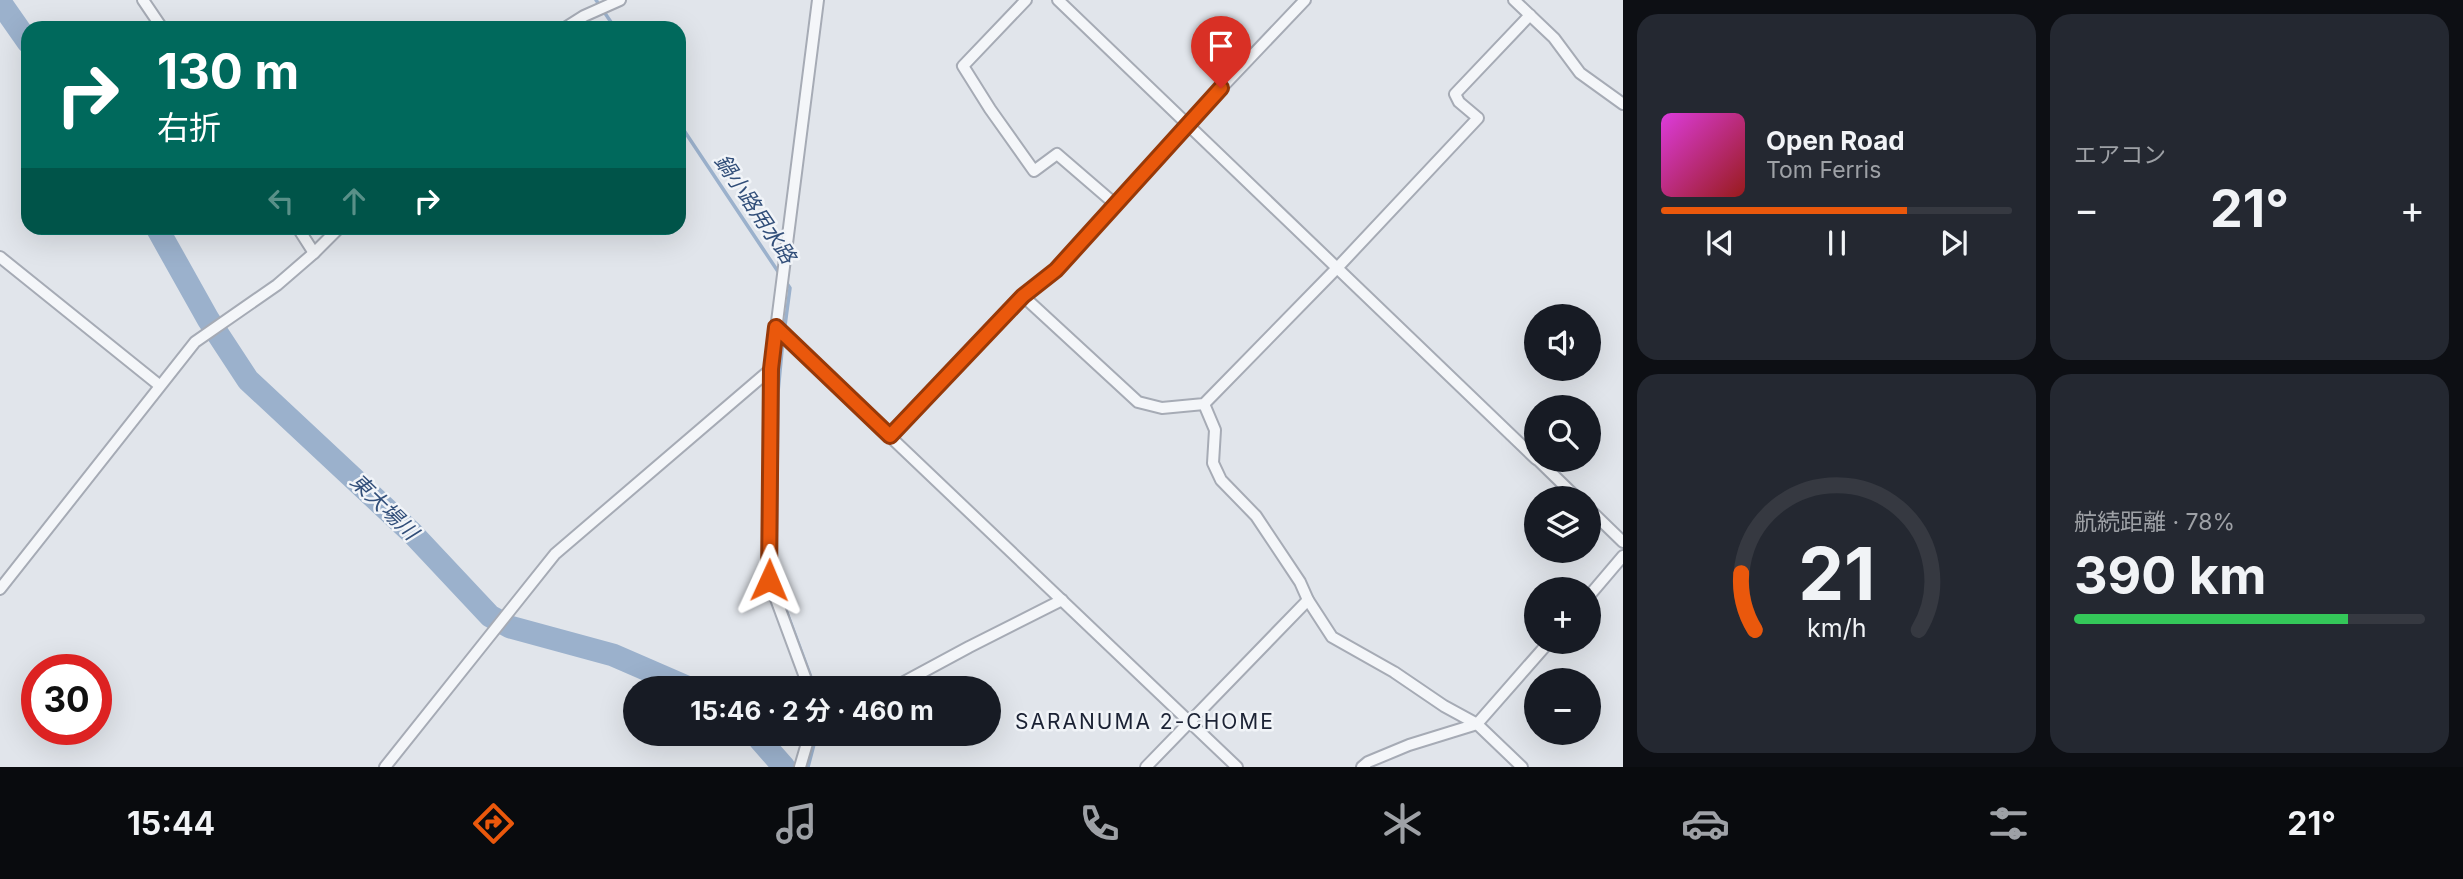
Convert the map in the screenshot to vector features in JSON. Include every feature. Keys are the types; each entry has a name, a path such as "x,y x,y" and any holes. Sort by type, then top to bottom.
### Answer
{"street":[{"path":"143,0 157,21"},
{"path":"576,21 620,0"},
{"path":"805,676 769,580 771,369 818,0"},
{"path":"1026,0 963,66 1034,171 1057,154 1115,204"},
{"path":"1058,0 1524,446"},
{"path":"890,436 1023,296 1056,270 1188,123 1304,0"},
{"path":"1514,0 1554,38 1580,73 1623,104"},
{"path":"1023,296 1138,402 1161,408 1204,404 1478,118 1459,102 1455,94 1530,15"},
{"path":"302,235 314,253"},
{"path":"0,589 159,385 203,334 277,285 332,235"},
{"path":"0,257 159,385"},
{"path":"776,327 1237,767"},
{"path":"385,767 555,554 771,369"},
{"path":"1204,404 1214,430 1213,463 1221,480 1256,516 1300,582 1332,638 1394,672 1444,706 1477,724 1522,767"},
{"path":"1550,472 1565,486"},
{"path":"1601,521 1623,542"},
{"path":"1601,582 1623,556"},
{"path":"915,676 1062,600"},
{"path":"1146,767 1308,600"},
{"path":"1362,767 1367,762 1409,745 1477,724 1538,654"},
{"path":"800,767 806,746"}],"waterway":[{"name":"鍋小路用水路","path":"596,0 610,21"},
{"name":"東大場川","path":"0,2 21,32"},
{"name":"鍋小路用水路","path":"686,134 779,273"},
{"name":"東大場川","path":"161,235 208,319 248,380 413,534 490,616 510,627 613,655 661,676"},
{"name":"鍋小路用水路","path":"784,333 790,288 786,282"},
{"name":"鍋小路用水路","path":"783,340 778,392 776,583 811,676"},
{"name":"東大場川","path":"765,746 784,767"},
{"name":"鍋小路用水路","path":"808,767 814,746"}],"district":[{"name":"SARANUMA 2-CHOME","path":"1145,722"}],"route":[{"path":"769,580 771,369 776,327 890,436 1023,296 1056,270 1221,88"}]}
